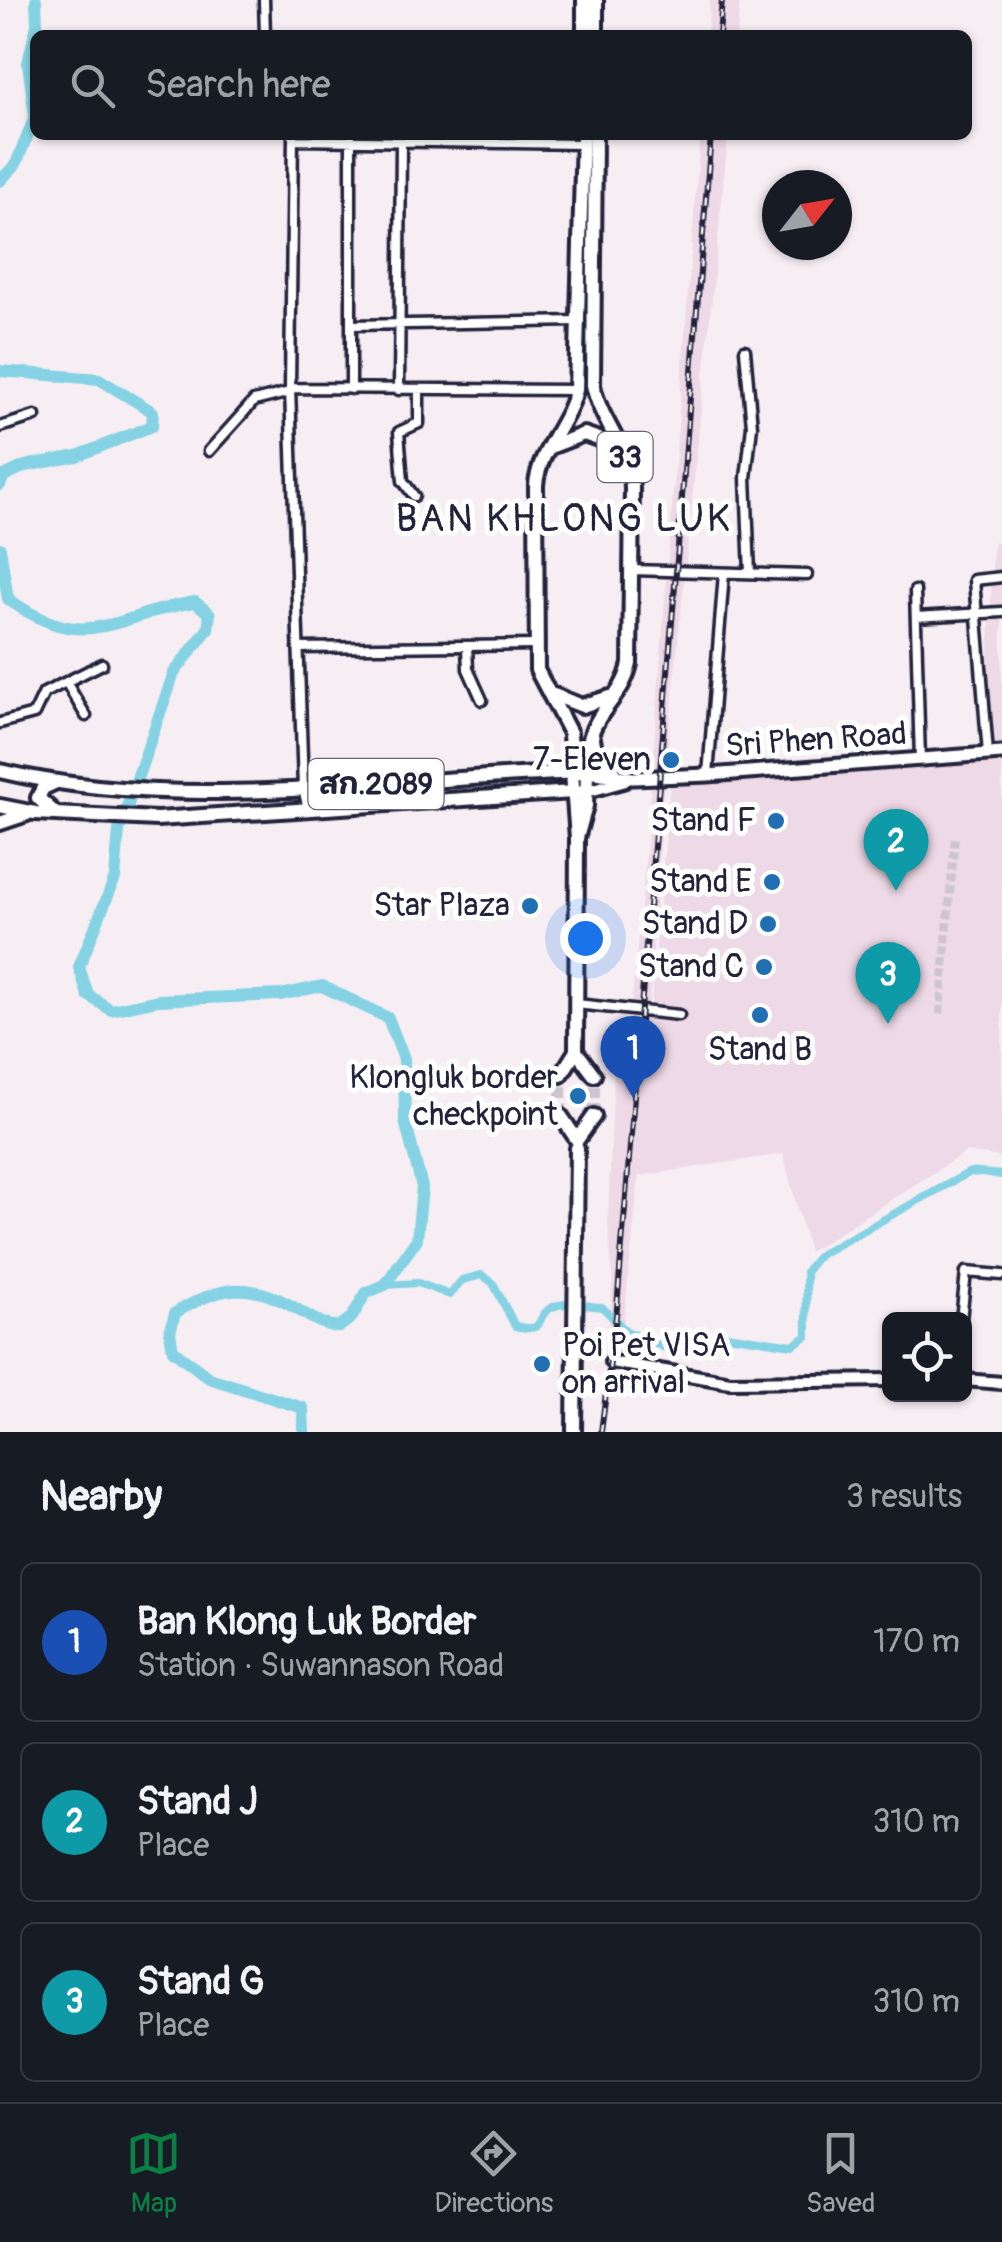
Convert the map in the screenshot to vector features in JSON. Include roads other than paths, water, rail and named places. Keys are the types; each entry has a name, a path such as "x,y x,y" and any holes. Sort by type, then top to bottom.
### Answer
{"main road":[{"path":"584,0 584,30"},
{"path":"596,0 596,30"},
{"name":"33","path":"576,1004 580,772 570,732 537,670 536,485 544,455 567,418 576,390 587,140"},
{"name":"33","path":"580,772 593,727 624,683 630,664 631,473 600,414 593,385 587,140"},
{"path":"544,455 561,440 584,434 599,436 620,450"},
{"path":"547,689 567,703 582,706 612,696"},
{"path":"593,727 597,758 606,769 633,778"},
{"name":"Sri Phen Road","path":"580,772 633,778 708,775 1002,753"},
{"path":"0,758 6,773"},
{"name":"สก.2089","path":"6,773 55,783 164,790 303,788 580,772"},
{"name":"Sri Phen Road","path":"580,791 633,778"},
{"path":"55,783 44,788 38,798 47,810 61,816"},
{"name":"สก.2089","path":"4,805 35,814 157,819 580,791"},
{"path":"0,823 35,814"},
{"path":"561,1075 576,1051 576,1004"},
{"path":"576,1051 594,1075"},
{"path":"560,1116 577,1140 594,1116"},
{"path":"574,1432 576,1148"}],"street":[{"path":"264,0 266,30"},
{"path":"294,140 290,390 303,788 308,809"},
{"path":"350,389 351,140"},
{"path":"368,140 432,140"},
{"path":"398,390 401,142"},
{"path":"351,325 401,321 580,321"},
{"path":"746,350 752,426 746,478 750,573"},
{"path":"414,496 404,482 399,432 419,423 419,389"},
{"path":"209,452 254,401 290,390 576,390"},
{"path":"0,427 35,416"},
{"path":"631,570 807,575"},
{"path":"708,775 724,572"},
{"path":"988,754 974,580 1002,577"},
{"path":"915,590 920,760"},
{"path":"916,617 1002,612"},
{"path":"298,648 536,645"},
{"path":"467,647 468,669 482,700"},
{"path":"0,723 34,714 44,693 102,664"},
{"path":"66,682 86,716"},
{"path":"576,1004 679,1015"},
{"path":"962,1312 966,1272 1002,1275"},
{"path":"611,1362 730,1382 882,1380"},
{"path":"972,1381 1002,1384"}],"waterway":[{"path":"36,0 36,30"},
{"path":"30,55 30,78"},
{"path":"0,181 16,164 30,129"},
{"path":"0,371 99,379 153,412 152,426 77,456 25,466 4,476 0,485"},
{"path":"0,548 8,599 59,625 100,627 195,602 210,614 208,629 174,673 119,830 115,878 79,967 88,995 111,1010 158,1000 280,995 322,986 388,1018 404,1059 405,1121 422,1187 417,1239 385,1285 366,1293 352,1317 339,1327 321,1323 278,1299 248,1290 220,1292 175,1313 170,1332 173,1350 209,1378 303,1408 304,1432"},
{"path":"385,1285 418,1283 450,1295 462,1280 482,1275 493,1283 515,1326 533,1328 547,1311 558,1305 602,1307 626,1331 677,1353 720,1334 793,1345 807,1336 806,1271 819,1255 970,1172 1002,1175"}],"tunnel":[{"path":"940,1014 955,836"},
{"path":"561,1075 561,1116"},
{"path":"594,1075 594,1116"}],"railway":[{"path":"719,30 722,0"},
{"path":"601,1432 617,1308 711,140"}],"place":[{"name":"7-Eleven","path":"671,760"},
{"name":"Stand F","path":"776,821"},
{"name":"Stand E","path":"772,882"},
{"name":"Stand J","path":"896,891"},
{"name":"Star Plaza","path":"530,906"},
{"name":"Stand D","path":"768,924"},
{"name":"Stand C","path":"764,967"},
{"name":"Stand B","path":"760,1015"},
{"name":"Stand G","path":"888,1024"},
{"name":"Klongluk border checkpoint","path":"578,1096"},
{"name":"Ban Klong Luk Border","path":"633,1098"},
{"name":"Poi Pet VISA on arrival","path":"542,1364"}],"district":[{"name":"BAN KHLONG LUK","path":"564,519"}]}
